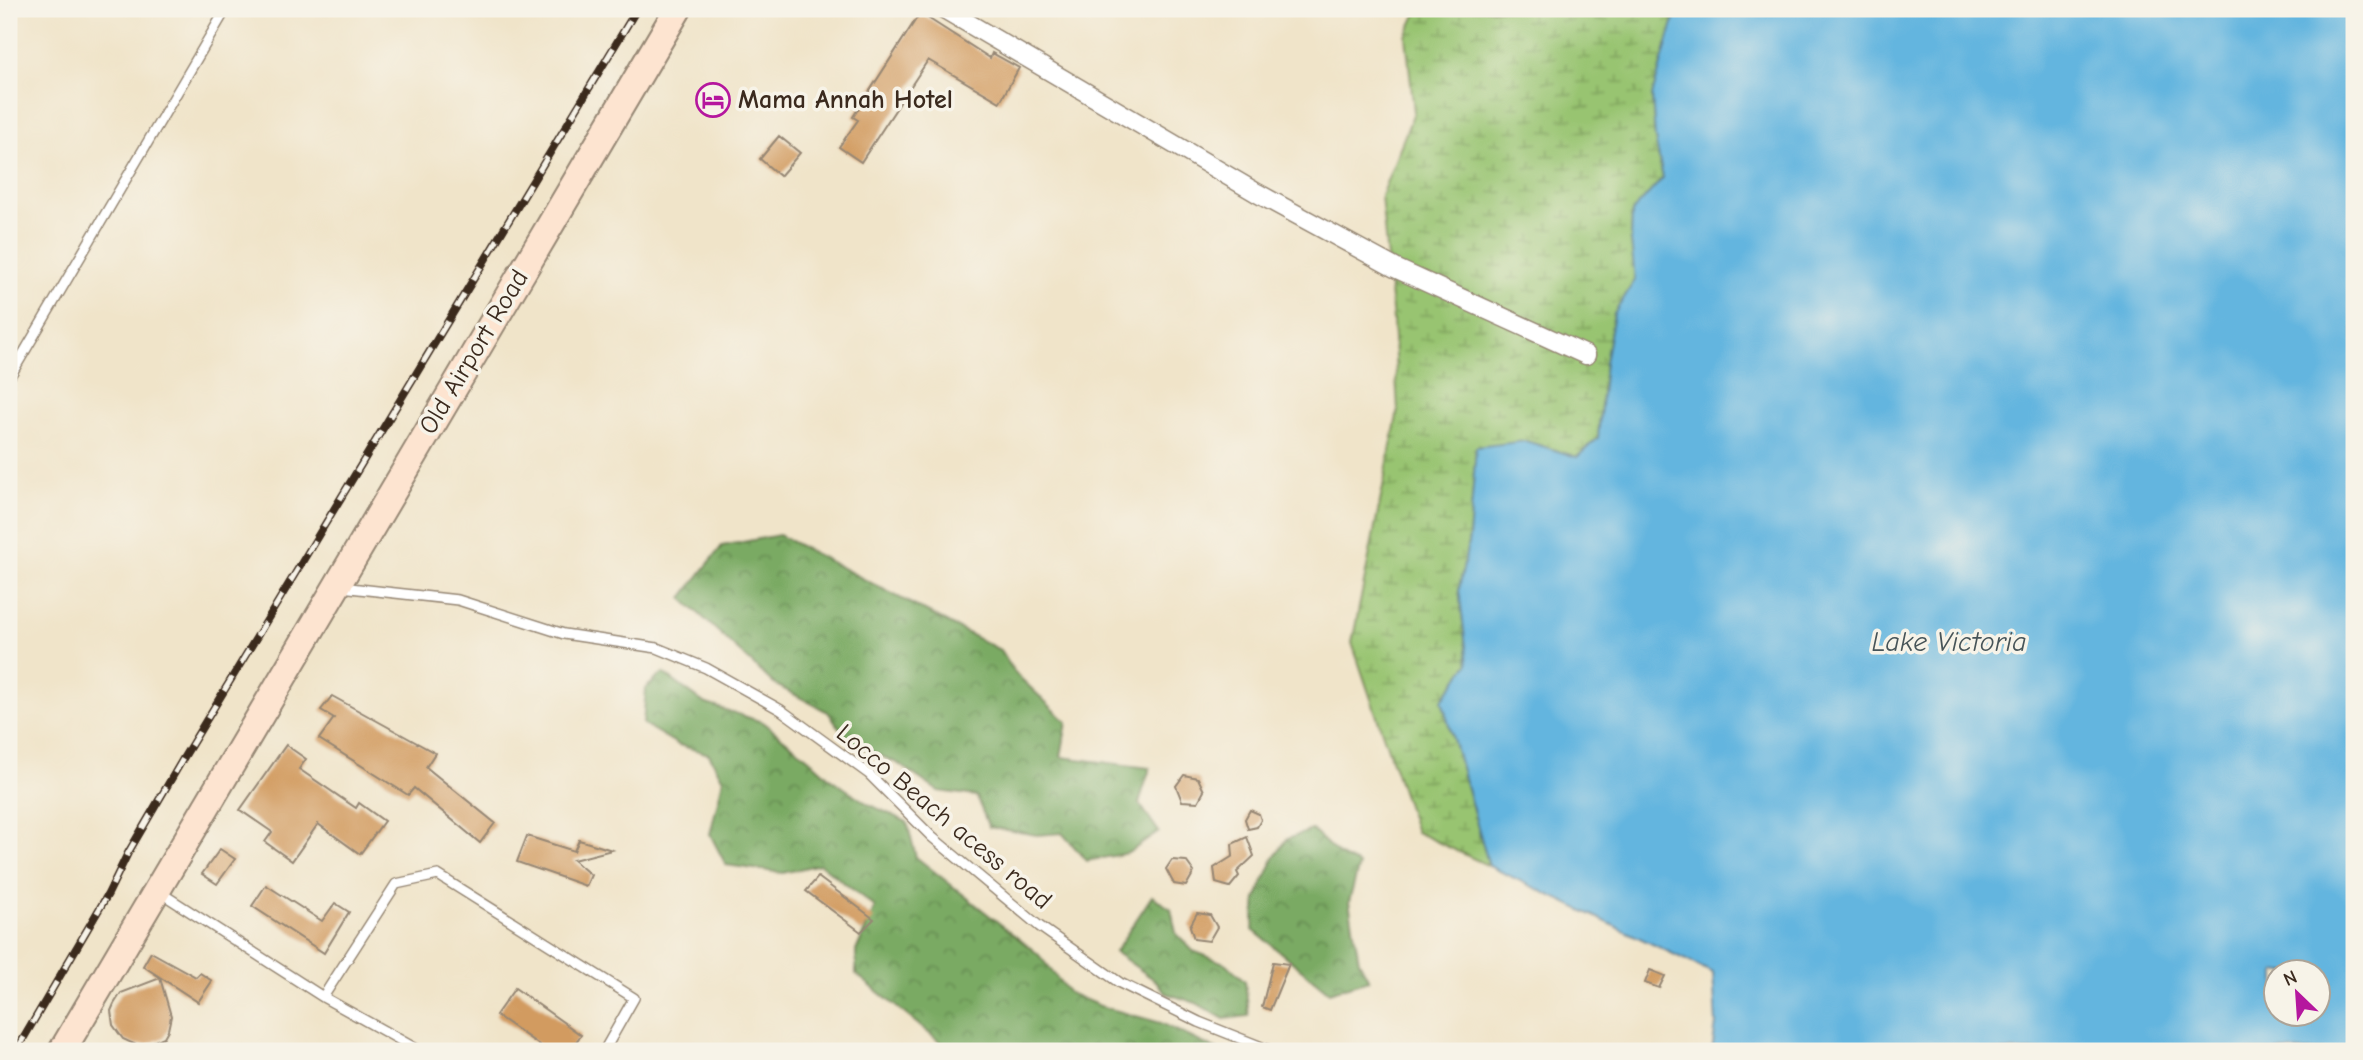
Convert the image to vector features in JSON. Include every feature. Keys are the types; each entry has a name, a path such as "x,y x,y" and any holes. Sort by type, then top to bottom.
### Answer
{"main road":[{"name":"Old Airport Road","path":"62,1051 678,9"}],"street":[{"path":"944,9 1257,193 1395,268 1586,355"}],"lane":[{"path":"9,379 226,9"},
{"name":"Locco Beach acess road","path":"336,587 458,600 564,634 657,648 706,668 781,710 869,774 932,837 975,873 1039,926 1120,983 1199,1022 1272,1051"},
{"path":"323,997 396,884 438,875 634,998 604,1051"},
{"path":"157,890 323,997 420,1051"}],"green space":[{"path":"1419,9 1677,9 1652,96 1655,138 1663,178 1632,212 1631,240 1635,280 1614,314 1605,362 1598,438 1577,457 1526,441 1476,448 1469,538 1459,589 1468,664 1442,700 1489,866 1416,832 1352,643 1398,411 1393,321 1381,196 1414,112 1406,36"},
{"path":"779,535 1000,650 1015,673 1067,722 1061,757 1150,768 1139,803 1159,832 1128,853 1087,861 1062,833 1037,835 989,827 976,796 938,791 897,763 851,743 828,712 774,684 682,598 722,546"},
{"path":"663,673 704,703 762,722 831,779 868,804 907,822 916,857 1038,954 1069,993 1100,1006 1161,1023 1219,1051 951,1051 856,974 856,951 875,907 820,864 783,873 726,865 710,834 723,780 709,754 679,745 643,724 646,688"},
{"path":"1312,830 1340,856 1359,865 1349,902 1359,961 1369,980 1329,992 1253,930 1256,899 1274,858 1287,839"},
{"path":"1152,896 1171,909 1176,933 1193,951 1227,964 1245,981 1249,1016 1224,1019 1196,1003 1165,993 1156,981 1115,952"}],"water":[{"name":"Lake Victoria","path":"1677,9 2354,9 2354,1051 1712,1051 1716,1024 1713,973 1489,866 1442,700 1468,664 1459,589 1469,538 1476,447 1526,441 1577,457 1598,438 1605,362 1614,314 1635,280 1631,240 1632,212 1663,178 1655,138 1652,96"}],"building":[{"path":"920,13 990,58 992,53 1019,68 1000,102 928,60 861,162 839,147 858,120 853,117"},
{"path":"779,136 800,153 780,176 760,159"},
{"path":"332,696 435,753 426,767 495,823 480,843 414,788 408,795 319,739 334,718 321,710"},
{"path":"286,745 306,759 299,769 356,808 359,803 384,821 360,854 318,824 292,861 265,842 272,832 240,810"},
{"path":"1184,775 1198,778 1204,791 1198,802 1182,801 1176,786"},
{"path":"1250,810 1259,814 1261,820 1257,827 1248,829 1245,819"},
{"path":"527,836 574,851 579,840 612,850 573,860 591,875 586,886 517,862"},
{"path":"1247,837 1254,856 1237,872 1239,876 1230,887 1216,883 1214,868 1233,856 1232,844"},
{"path":"220,849 235,859 217,884 202,874"},
{"path":"1172,860 1186,861 1194,872 1186,886 1174,884 1166,869"},
{"path":"818,877 874,919 861,932 806,891"},
{"path":"266,885 322,921 335,903 349,912 324,953 252,906"},
{"path":"1197,913 1210,915 1217,927 1209,941 1194,939 1190,926"},
{"path":"151,952 196,977 200,973 212,981 198,1002 143,966"},
{"path":"1273,962 1289,964 1270,1010 1262,1007"},
{"path":"1650,970 1665,976 1659,988 1645,983"},
{"path":"160,978 171,1016 164,1037 148,1044 136,1045 123,1039 113,1025 111,1011 114,1004 121,993"},
{"path":"515,988 581,1035 569,1051 548,1051 496,1015"}],"railway":[{"path":"16,1051 184,757 637,9"}],"place":[{"name":"Mama Annah Hotel","path":"713,100"}]}
